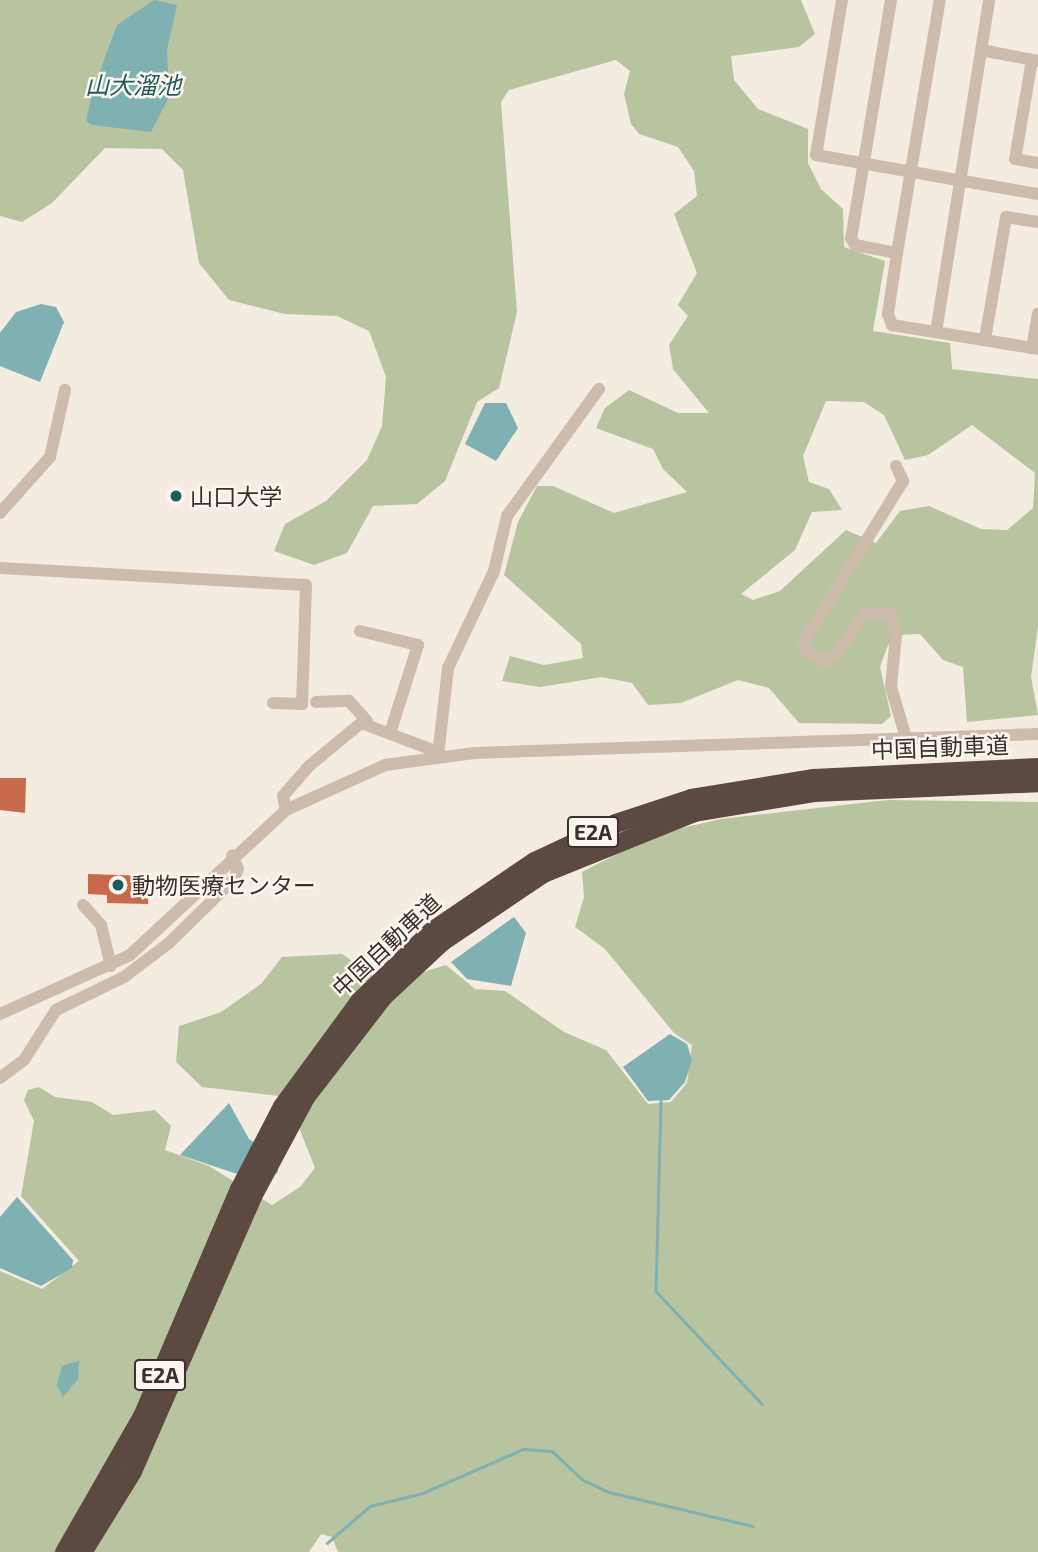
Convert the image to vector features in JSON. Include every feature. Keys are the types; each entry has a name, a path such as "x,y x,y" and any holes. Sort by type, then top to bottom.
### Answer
{"highway":[{"name":"中国自動車道","path":"64,1552 142,1416 246,1192 326,1042 387,972 459,909 575,840 654,809 769,782 1038,767"},
{"name":"中国自動車道","path":"273,1138 331,1058 403,976 474,918 582,853 659,823 760,799 1038,782"},
{"name":"中国自動車道","path":"82,1552 149,1434 246,1192"}],"street":[{"path":"842,0 817,155 1038,194"},
{"path":"891,0 851,238 855,245 897,253"},
{"path":"940,0 888,314 892,325 1035,348 1038,314"},
{"path":"936,332 989,0"},
{"path":"981,50 1035,60 1015,159 1038,163"},
{"path":"985,339 1006,216 1038,222"},
{"path":"438,753 448,668 495,571 507,516 599,389"},
{"path":"0,513 50,457 65,390"},
{"path":"896,466 903,481 804,642 806,651 824,661 835,656 864,614 890,613 896,622 891,687 907,741"},
{"path":"0,568 306,585 302,705 273,703"},
{"path":"360,631 418,645 391,730"},
{"path":"316,702 349,701 367,721 438,753"},
{"path":"286,810 284,796 309,766 367,721"},
{"path":"0,1014 111,966 163,929 232,855 286,810 366,770 438,753 907,741 1038,734"},
{"path":"0,1078 24,1060 56,1010 124,977 169,943 233,880 238,869 232,855"},
{"path":"83,905 101,925 111,966"}],"green space":[{"path":"0,0 801,0 815,34 799,47 731,56 734,80 758,109 808,129 808,163 821,189 843,209 844,247 885,261 873,331 950,343 952,369 1038,379 1038,626 1031,677 1038,715 967,722 963,667 943,660 920,634 898,635 888,645 880,667 891,716 882,724 799,723 769,688 738,680 681,703 648,705 632,683 602,677 540,687 502,681 510,656 544,665 583,658 581,644 504,575 518,522 537,486 553,486 614,513 687,492 663,469 653,449 596,428 605,408 629,390 678,413 709,413 673,369 669,345 688,316 678,305 697,273 674,214 697,196 694,171 678,147 639,134 631,124 624,94 630,71 616,60 509,90 501,102 517,312 499,388 477,402 445,481 417,504 373,506 347,553 314,565 274,551 285,524 326,501 367,460 382,426 386,377 369,331 337,316 285,314 229,300 199,263 183,170 162,149 105,148 52,203 22,222 0,216","holes":["826,401 864,402 884,415 905,460 928,455 972,425 1035,473 1033,508 1007,530 981,529 929,506 900,511 876,543 846,530 780,591 753,600 741,594 795,550 812,512 842,510 829,489 809,482 803,456"]},
{"path":"888,800 1038,802 1038,1552 338,1552 332,1537 321,1534 309,1552 0,1552 0,1271 42,1289 79,1261 21,1196 34,1121 24,1100 28,1090 39,1087 55,1097 92,1102 113,1115 155,1110 171,1126 165,1150 209,1166 272,1205 300,1187 315,1168 287,1097 202,1087 176,1062 179,1026 221,1012 261,984 282,957 342,954 384,984 446,965 475,989 505,991 564,1032 606,1050 648,1104 671,1102 687,1083 692,1045 674,1033 605,949 575,927 584,897 582,872 656,834 721,819"}],"water":[{"name":"山大溜池","path":"154,0 177,5 167,50 169,97 151,132 92,125 86,121 93,90 117,25"},
{"path":"41,304 56,307 64,322 40,382 0,366 0,333 16,312"},
{"path":"485,403 506,403 518,428 496,461 465,444"},
{"path":"514,917 526,933 511,986 467,979 451,962"},
{"path":"670,1034 687,1044 692,1060 685,1082 669,1100 648,1101 623,1067"},
{"path":"229,1103 249,1139 277,1156 278,1172 264,1183 180,1155"},
{"path":"17,1197 73,1260 72,1268 41,1286 0,1268 0,1217"},
{"path":"79,1361 78,1379 63,1397 57,1385 62,1366"}],"building":[{"path":"0,778 26,778 25,813 0,810"},
{"name":"動物医療センター","path":"88,874 149,876 148,904 107,903 107,895 88,894"}],"waterway":[{"path":"661,1101 656,1291 762,1404"},
{"path":"327,1543 370,1506 423,1493 523,1449 552,1451 583,1480 609,1492 753,1526"}],"place":[{"name":"山口大学","path":"176,496"},
{"name":"動物医療センター","path":"118,885"}]}
